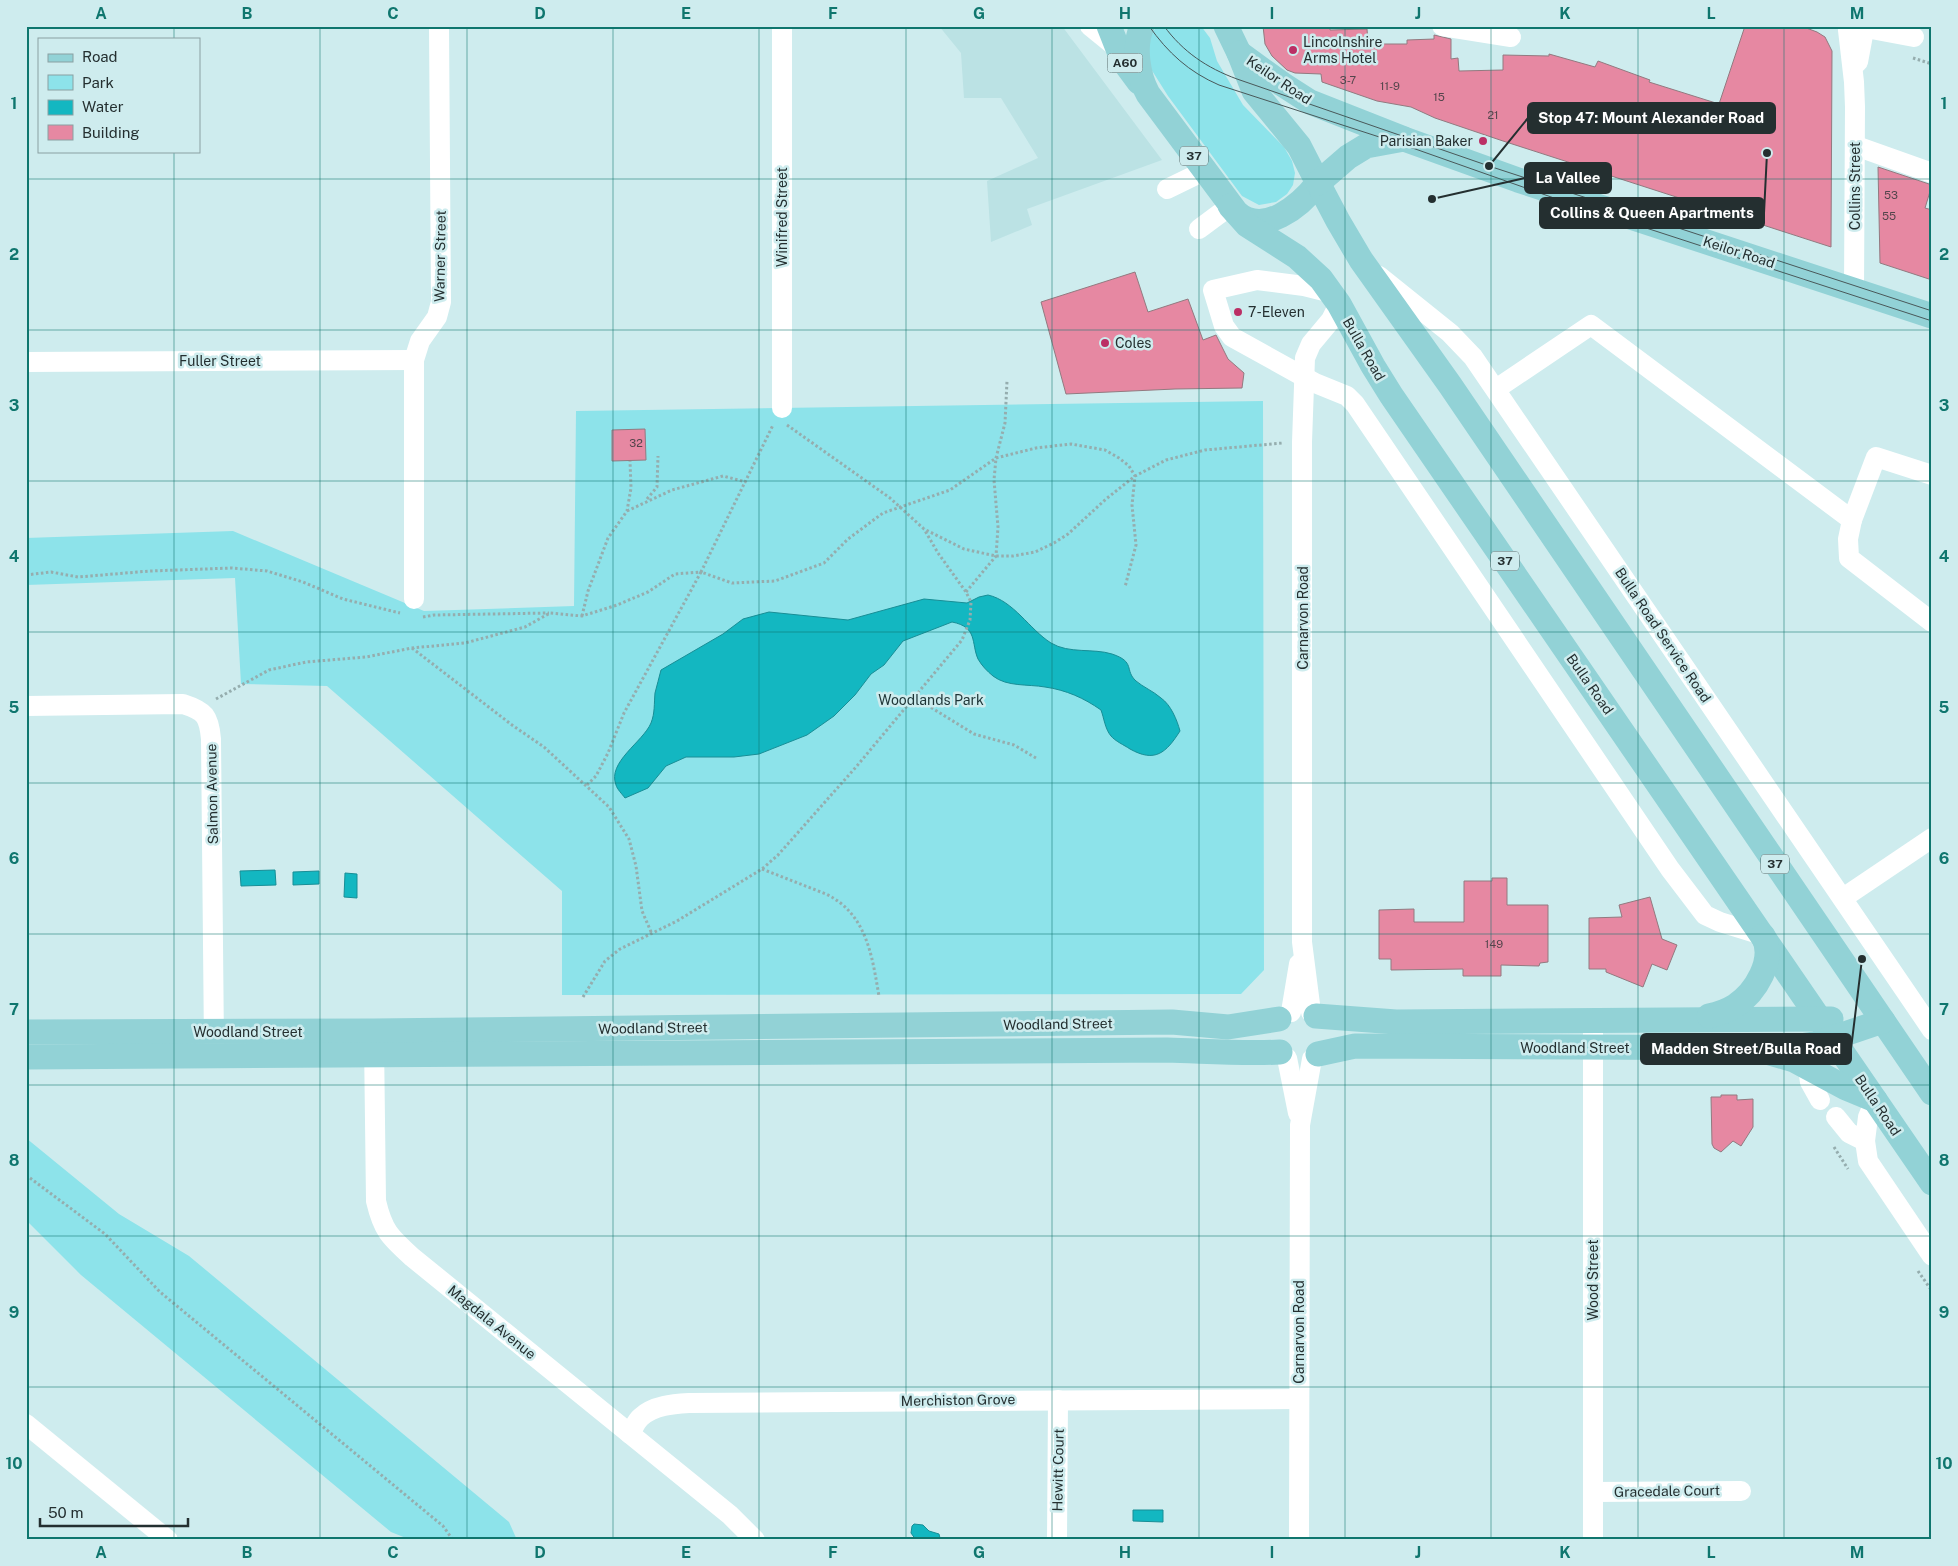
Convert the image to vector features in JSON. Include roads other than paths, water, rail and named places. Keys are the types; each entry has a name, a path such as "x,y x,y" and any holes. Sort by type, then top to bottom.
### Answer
{"main road":[{"name":"37","path":"1142,26 1138,52 1144,84 1148,94 1230,206 1244,218 1258,221 1270,220 1290,210 1310,193 1318,183"},
{"name":"37","path":"1231,34 1254,91 1299,146 1338,221 1365,266 1450,385 1932,1093"},
{"name":"Keilor Road","path":"1231,34 1282,84 1310,102 1404,139 1527,183 1932,316"},
{"name":"A60","path":"1113,37 1125,63 1148,94"},
{"path":"1318,183 1348,157 1366,146 1404,139"},
{"name":"Bulla Road","path":"1230,206 1247,225 1310,266 1335,298 1391,395 1932,1183"},
{"path":"1695,1020 1728,1010 1737,1005 1753,988 1762,974 1766,960 1766,944 1762,935"},
{"path":"1299,1015 1322,1022 1326,1039 1323,1047 1315,1057 1304,1062 1283,1055 1275,1045 1274,1036 1299,1015"},
{"name":"Woodland Street","path":"374,1043 1006,1024 1172,1022 1228,1027 1299,1015 1396,1022 1819,1019 1882,1021"},
{"name":"Woodland Street","path":"1315,1057 1355,1046 1799,1047 1832,1039 1882,1021"},
{"path":"1006,1024 1006,1051"},
{"name":"Woodland Street","path":"26,1032 214,1044"},
{"name":"Woodland Street","path":"26,1057 214,1044 374,1043 1006,1051 1167,1050 1229,1051 1283,1055"},
{"path":"1752,1048 1787,1058 1846,1088 1875,1100"}],"street":[{"name":"Warner Street","path":"412,610 414,360 420,341 437,318 441,302 439,26"},
{"name":"Winifred Street","path":"782,26 782,408"},
{"path":"1090,26 1113,37"},
{"path":"1442,26 1511,38"},
{"path":"1891,26 1923,40"},
{"path":"1858,28 1923,40"},
{"name":"Collins Street","path":"1854,290 1856,146 1854,82 1858,28"},
{"path":"1856,146 1932,173"},
{"path":"1167,189 1204,171"},
{"path":"1199,229 1230,206"},
{"name":"Bulla Road Service Road","path":"1365,266 1450,333 1468,352 1496,390 1932,1030"},
{"path":"1335,298 1304,286 1257,280 1213,290 1228,333 1256,351 1347,396 1363,413 1670,869 1700,910 1714,920 1762,935"},
{"name":"Carnarvon Road","path":"1299,1015 1302,942 1302,442 1304,376 1308,348 1331,320 1335,298"},
{"path":"1496,390 1591,325 1852,520"},
{"name":"Fuller Street","path":"26,362 414,360"},
{"path":"1932,475 1876,457 1852,520 1848,539 1849,558 1932,622"},
{"name":"Salmon Avenue","path":"26,706 183,704 198,709 206,716 210,727 211,739 214,1044"},
{"path":"1843,898 1932,838"},
{"name":"Wood Street","path":"1593,1021 1593,1540"},
{"name":"Magdala Avenue","path":"374,1043 376,1201 380,1221 390,1238 730,1515 755,1540"},
{"name":"Carnarvon Road","path":"1283,1055 1300,1124"},
{"name":"Carnarvon Road","path":"1299,1540 1300,1124 1315,1057"},
{"path":"1808,1068 1810,1082 1820,1100"},
{"path":"1875,1100 1866,1124 1865,1141 1868,1161 1932,1256"},
{"path":"1836,1116 1849,1133 1865,1141"},
{"name":"Merchiston Grove","path":"630,1434 640,1417 649,1411 667,1405 1299,1399"},
{"name":"Hewitt Court","path":"1057,1540 1058,1400"},
{"path":"26,1424 168,1540"},
{"name":"Gracedale Court","path":"1593,1492 1741,1491"}],"water":[{"path":"988,595 997,598 1014,609 1051,643 1065,649 1105,652 1124,660 1136,681 1165,701 1173,713 1180,731 1170,745 1159,754 1146,755 1139,753 1113,738 1107,730 1101,710 1081,698 1053,688 1011,684 999,680 981,664 970,632 960,624 952,622 903,641 884,665 871,674 855,695 834,716 807,735 759,754 734,757 686,757 666,766 648,788 625,798 618,790 615,777 617,768 627,752 651,723 654,712 655,693 661,670 723,634 743,619 769,612 848,620 924,599 967,603"},
{"path":"275,870 276,885 241,886 240,871"},
{"path":"319,871 319,884 293,885 293,872"},
{"path":"345,873 357,874 357,898 344,897"},
{"path":"1133,1510 1163,1510 1163,1522 1133,1521"},
{"path":"914,1524 923,1525 929,1531 939,1534 940,1538 938,1540 916,1540 911,1533"}],"tram line":[{"path":"1149,26 1180,61 1198,74 1219,85 1404,145 1554,198 1932,321"},
{"path":"1164,26 1179,44 1196,58 1216,70 1237,79 1489,166 1932,311"}],"place":[{"name":"Lincolnshire Arms Hotel","path":"1293,50"},
{"name":"Parisian Baker","path":"1483,141"},
{"name":"Collins & Queen Apartments","path":"1767,153"},
{"name":"Stop 47: Mount Alexander Road","path":"1489,166"},
{"name":"La Vallee","path":"1432,199"},
{"name":"7-Eleven","path":"1238,312"},
{"name":"Coles","path":"1105,343"},
{"name":"Madden Street/Bulla Road","path":"1862,959"}],"park label":[{"name":"Woodlands Park","path":"931,700"}]}
